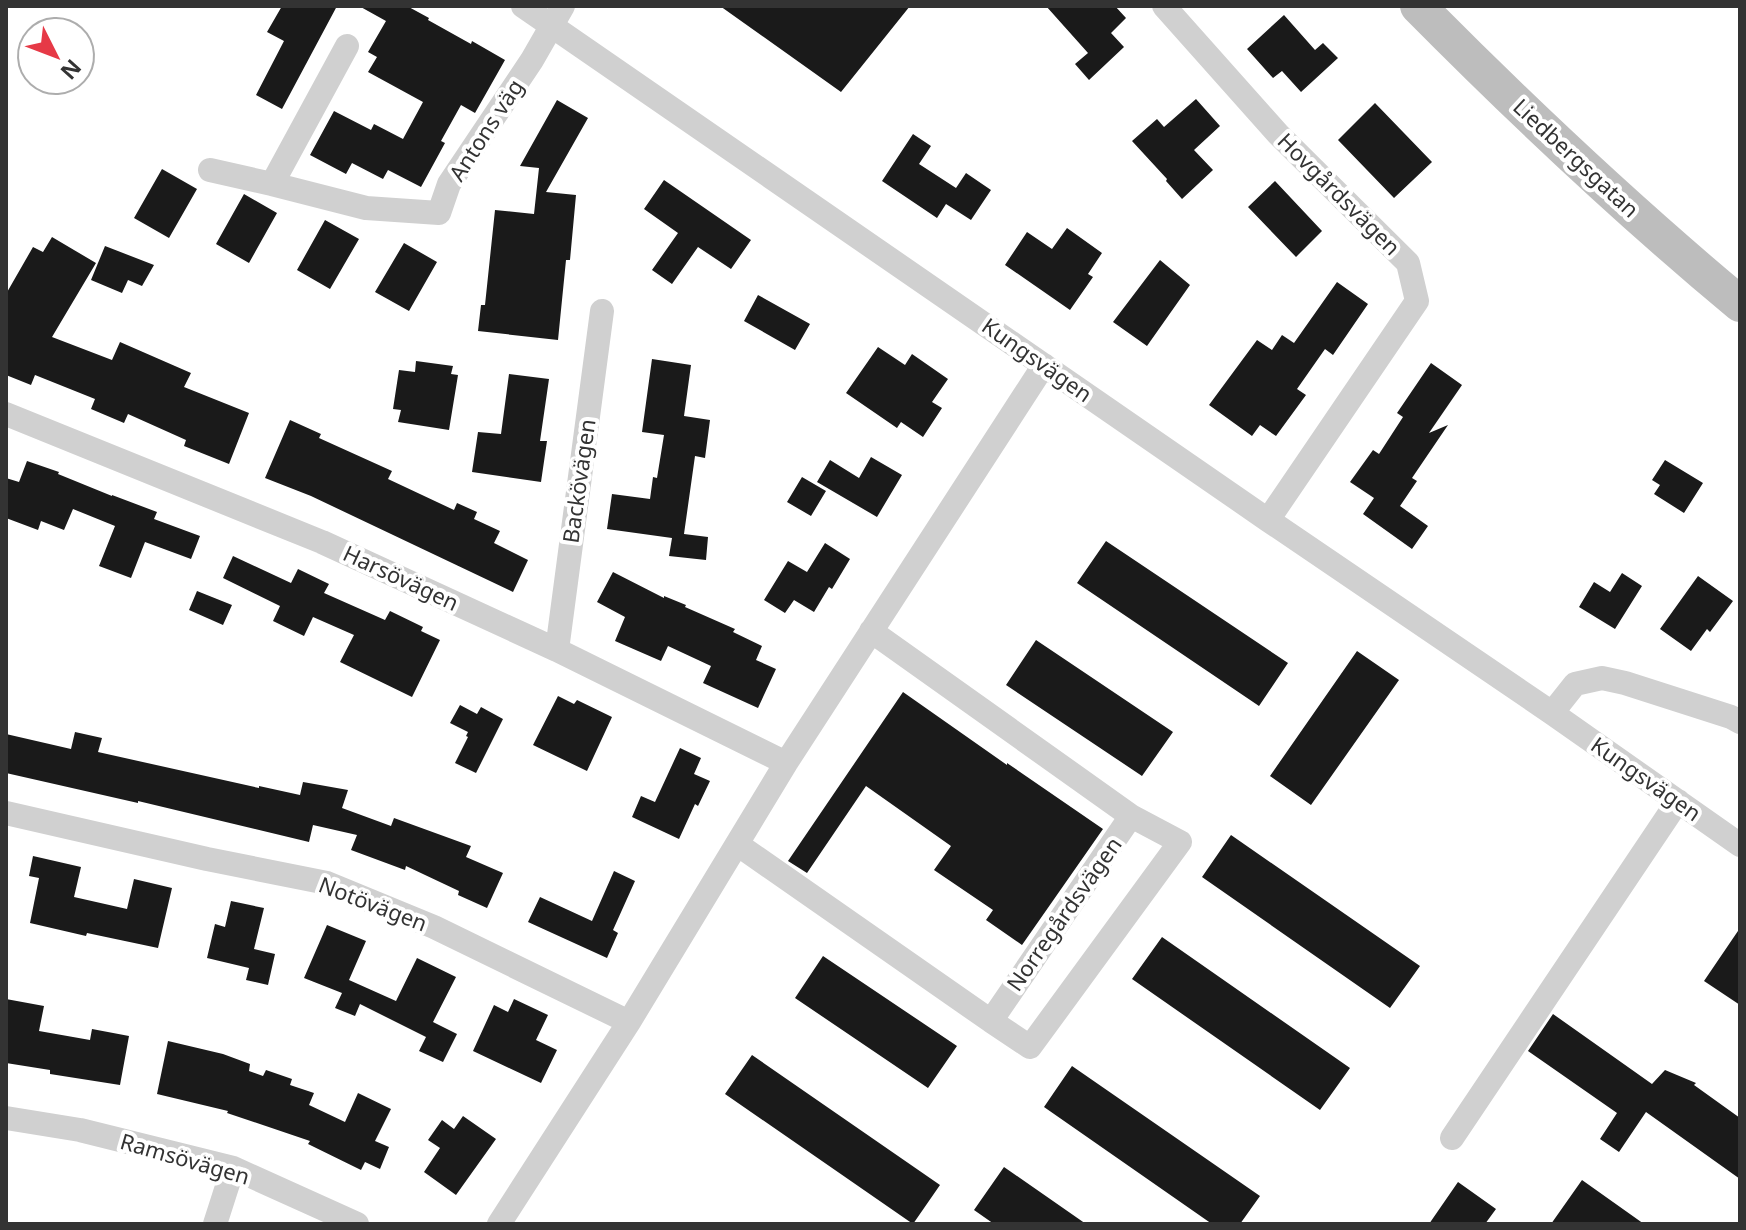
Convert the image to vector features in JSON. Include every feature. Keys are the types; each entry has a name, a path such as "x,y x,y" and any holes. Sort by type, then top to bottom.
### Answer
{"street":[{"name":"Kungsvägen","path":"523,6 556,16 1044,365 1740,845"},
{"name":"Hovgårdsvägen","path":"1164,6 1278,134 1408,263 1417,301 1268,520"},
{"name":"Liedbergsgatan","path":"1418,6 1588,172 1740,304"},
{"name":"Antons väg","path":"210,170 366,208 439,213 449,184 532,60 556,16"},
{"path":"272,184 347,46"},
{"name":"Backövägen","path":"557,650 602,311"},
{"path":"499,1224 629,1022 786,763 1044,365"},
{"name":"Harsövägen","path":"6,414 322,542 557,650 786,763"},
{"name":"Norregårdsvägen","path":"871,631 1131,816 991,1021"},
{"path":"1552,713 1575,684 1602,678 1740,722"},
{"path":"1452,1138 1678,801"},
{"name":"Notövägen","path":"6,813 327,883 434,927 629,1022"},
{"path":"737,844 1030,1047 1180,842 1131,816"},
{"name":"Ramsövägen","path":"6,1118 80,1130 233,1168 357,1224"},
{"path":"215,1224 233,1168"}],"building":[{"path":"282,6 337,6 282,109 256,95 284,41 267,32"},
{"path":"359,6 407,6 505,60 475,113 461,105 421,187 388,170 383,179 352,163 346,174 310,155 334,111 371,130 374,124 403,139 423,102 368,72 377,57 368,52 386,21"},
{"path":"720,6 910,6 841,92"},
{"path":"1046,6 1115,6 1126,18 1111,33 1124,47 1089,80 1075,64 1088,53"},
{"path":"1284,15 1315,50 1323,43 1338,58 1301,92 1282,71 1273,78 1247,49"},
{"path":"1196,99 1220,126 1194,150 1213,170 1182,199 1132,141 1157,119 1164,127"},
{"path":"557,100 588,118 546,192 576,195 558,340 478,331 481,305 485,305 495,210 534,214 539,168 520,166"},
{"path":"1375,103 1432,162 1394,198 1338,140"},
{"path":"913,134 931,146 919,164 956,188 966,173 991,190 971,220 946,204 937,218 882,181"},
{"path":"162,169 197,189 169,238 134,218"},
{"path":"664,180 751,240 731,269 698,247 672,284 652,270 678,233 644,209"},
{"path":"1275,181 1322,231 1296,257 1248,207"},
{"path":"244,194 277,213 249,263 216,244"},
{"path":"325,220 359,239 330,289 297,270"},
{"path":"1067,228 1102,253 1088,274 1093,277 1070,310 1005,265 1027,232 1052,249"},
{"path":"52,237 96,263 52,337 112,360 120,342 191,373 184,387 249,413 229,464 184,446 186,440 128,414 124,423 91,409 95,399 35,375 31,385 6,375 6,294 33,247 43,252"},
{"path":"404,243 437,262 409,311 375,292"},
{"path":"105,246 154,265 142,286 128,280 122,293 91,280"},
{"path":"1160,260 1190,285 1147,346 1113,322"},
{"path":"1337,282 1368,304 1333,355 1325,349 1297,389 1306,395 1276,436 1260,425 1252,436 1209,405 1257,340 1272,350 1282,335 1294,343"},
{"path":"758,295 810,324 795,350 744,321"},
{"path":"878,347 905,365 912,354 948,379 932,402 942,408 923,437 901,422 897,428 846,393"},
{"path":"652,359 691,365 684,416 710,420 705,458 695,456 684,534 708,537 706,560 669,556 672,538 607,529 612,494 650,499 653,477 657,478 664,435 642,432"},
{"path":"416,361 453,366 451,374 458,375 449,430 398,422 401,410 393,409 399,370 415,372"},
{"path":"1431,363 1462,385 1429,433 1448,425 1412,478 1417,481 1400,506 1428,526 1412,549 1363,514 1374,498 1350,482 1373,450 1379,454 1403,417 1397,413"},
{"path":"509,374 549,379 540,441 547,441 541,482 472,472 478,432 501,434"},
{"path":"290,420 321,434 319,438 392,471 388,479 454,510 457,503 477,512 474,519 500,531 494,543 528,560 513,592 311,496 265,478"},
{"path":"871,457 902,475 877,517 817,482 830,460 859,478"},
{"path":"1665,460 1703,483 1684,513 1654,494 1660,485 1652,480"},
{"path":"27,461 157,512 154,519 200,536 191,559 145,542 131,578 99,566 115,526 73,509 64,530 41,521 38,530 6,518 6,478 19,482"},
{"path":"802,477 826,491 811,516 787,502"},
{"path":"1106,541 1288,663 1259,706 1077,583"},
{"path":"825,543 850,559 814,612 794,600 785,613 764,600 788,561 807,572"},
{"path":"233,556 291,583 298,569 329,584 324,593 385,620 390,611 423,627 421,631 440,640 412,697 340,662 354,635 313,617 304,636 273,621 280,606 223,578"},
{"path":"613,572 735,629 733,632 762,646 756,660 776,669 758,708 703,683 711,666 668,646 661,661 615,641 625,617 597,602"},
{"path":"1622,573 1642,586 1615,629 1579,607 1594,582 1610,592"},
{"path":"1698,576 1733,601 1691,651 1660,629"},
{"path":"197,591 232,605 223,625 189,610"},
{"path":"1036,640 1173,732 1142,776 1006,685"},
{"path":"1357,651 1399,680 1311,805 1270,776"},
{"path":"903,692 1103,829 1022,945 986,920 993,910 934,870 951,846 866,786 807,873 788,861"},
{"path":"558,696 574,704 577,700 612,717 587,771 533,745"},
{"path":"460,705 477,714 481,707 503,719 476,773 455,763 468,737 468,732 450,723"},
{"path":"75,732 102,738 98,752 259,788 300,795 303,782 348,790 342,808 391,826 394,818 471,846 466,857 503,873 487,908 406,866 405,870 351,850 357,835 313,825 309,842 6,773 6,734 71,749"},
{"path":"680,748 701,758 694,774 710,781 679,839 632,817 641,796 655,802"},
{"path":"1231,835 1420,966 1390,1008 1202,877"},
{"path":"33,856 81,867 74,897 127,909 134,879 172,888 158,948 30,923 39,878 29,876"},
{"path":"614,871 635,881 613,930 618,933 607,958 528,922 540,897 592,921"},
{"path":"231,901 264,908 254,949 275,954 268,985 246,980 249,968 207,958 215,924 225,927"},
{"path":"327,925 366,941 349,980 396,1001 417,958 456,977 433,1022 457,1034 443,1062 419,1051 426,1037 360,1004 355,1016 335,1008 342,993 304,978"},
{"path":"1740,928 1740,1005 1704,981"},
{"path":"1162,937 1350,1068 1320,1110 1132,979"},
{"path":"823,956 957,1046 928,1088 795,998"},
{"path":"6,999 44,1006 39,1031 90,1040 92,1029 129,1036 120,1085 50,1074 50,1070 6,1063"},
{"path":"514,999 548,1015 536,1040 557,1050 541,1083 473,1051 494,1005 508,1012"},
{"path":"1553,1014 1652,1084 1665,1070 1696,1083 1694,1085 1740,1118 1740,1179 1646,1112 1619,1152 1600,1139 1617,1113 1528,1051"},
{"path":"168,1041 223,1054 250,1064 249,1071 263,1076 266,1070 292,1079 290,1085 314,1093 309,1105 345,1122 358,1093 391,1109 375,1141 389,1147 380,1169 365,1162 361,1170 308,1144 310,1141 228,1111 157,1094"},
{"path":"752,1055 940,1185 913,1224 725,1094"},
{"path":"1072,1066 1260,1196 1240,1224 1212,1224 1044,1107"},
{"path":"463,1116 496,1139 456,1195 424,1172 440,1148 428,1140 442,1120 454,1129"},
{"path":"1004,1167 1086,1224 994,1224 974,1210"},
{"path":"1582,1180 1644,1224 1551,1224"},
{"path":"1458,1182 1496,1209 1485,1224 1429,1224"}]}
